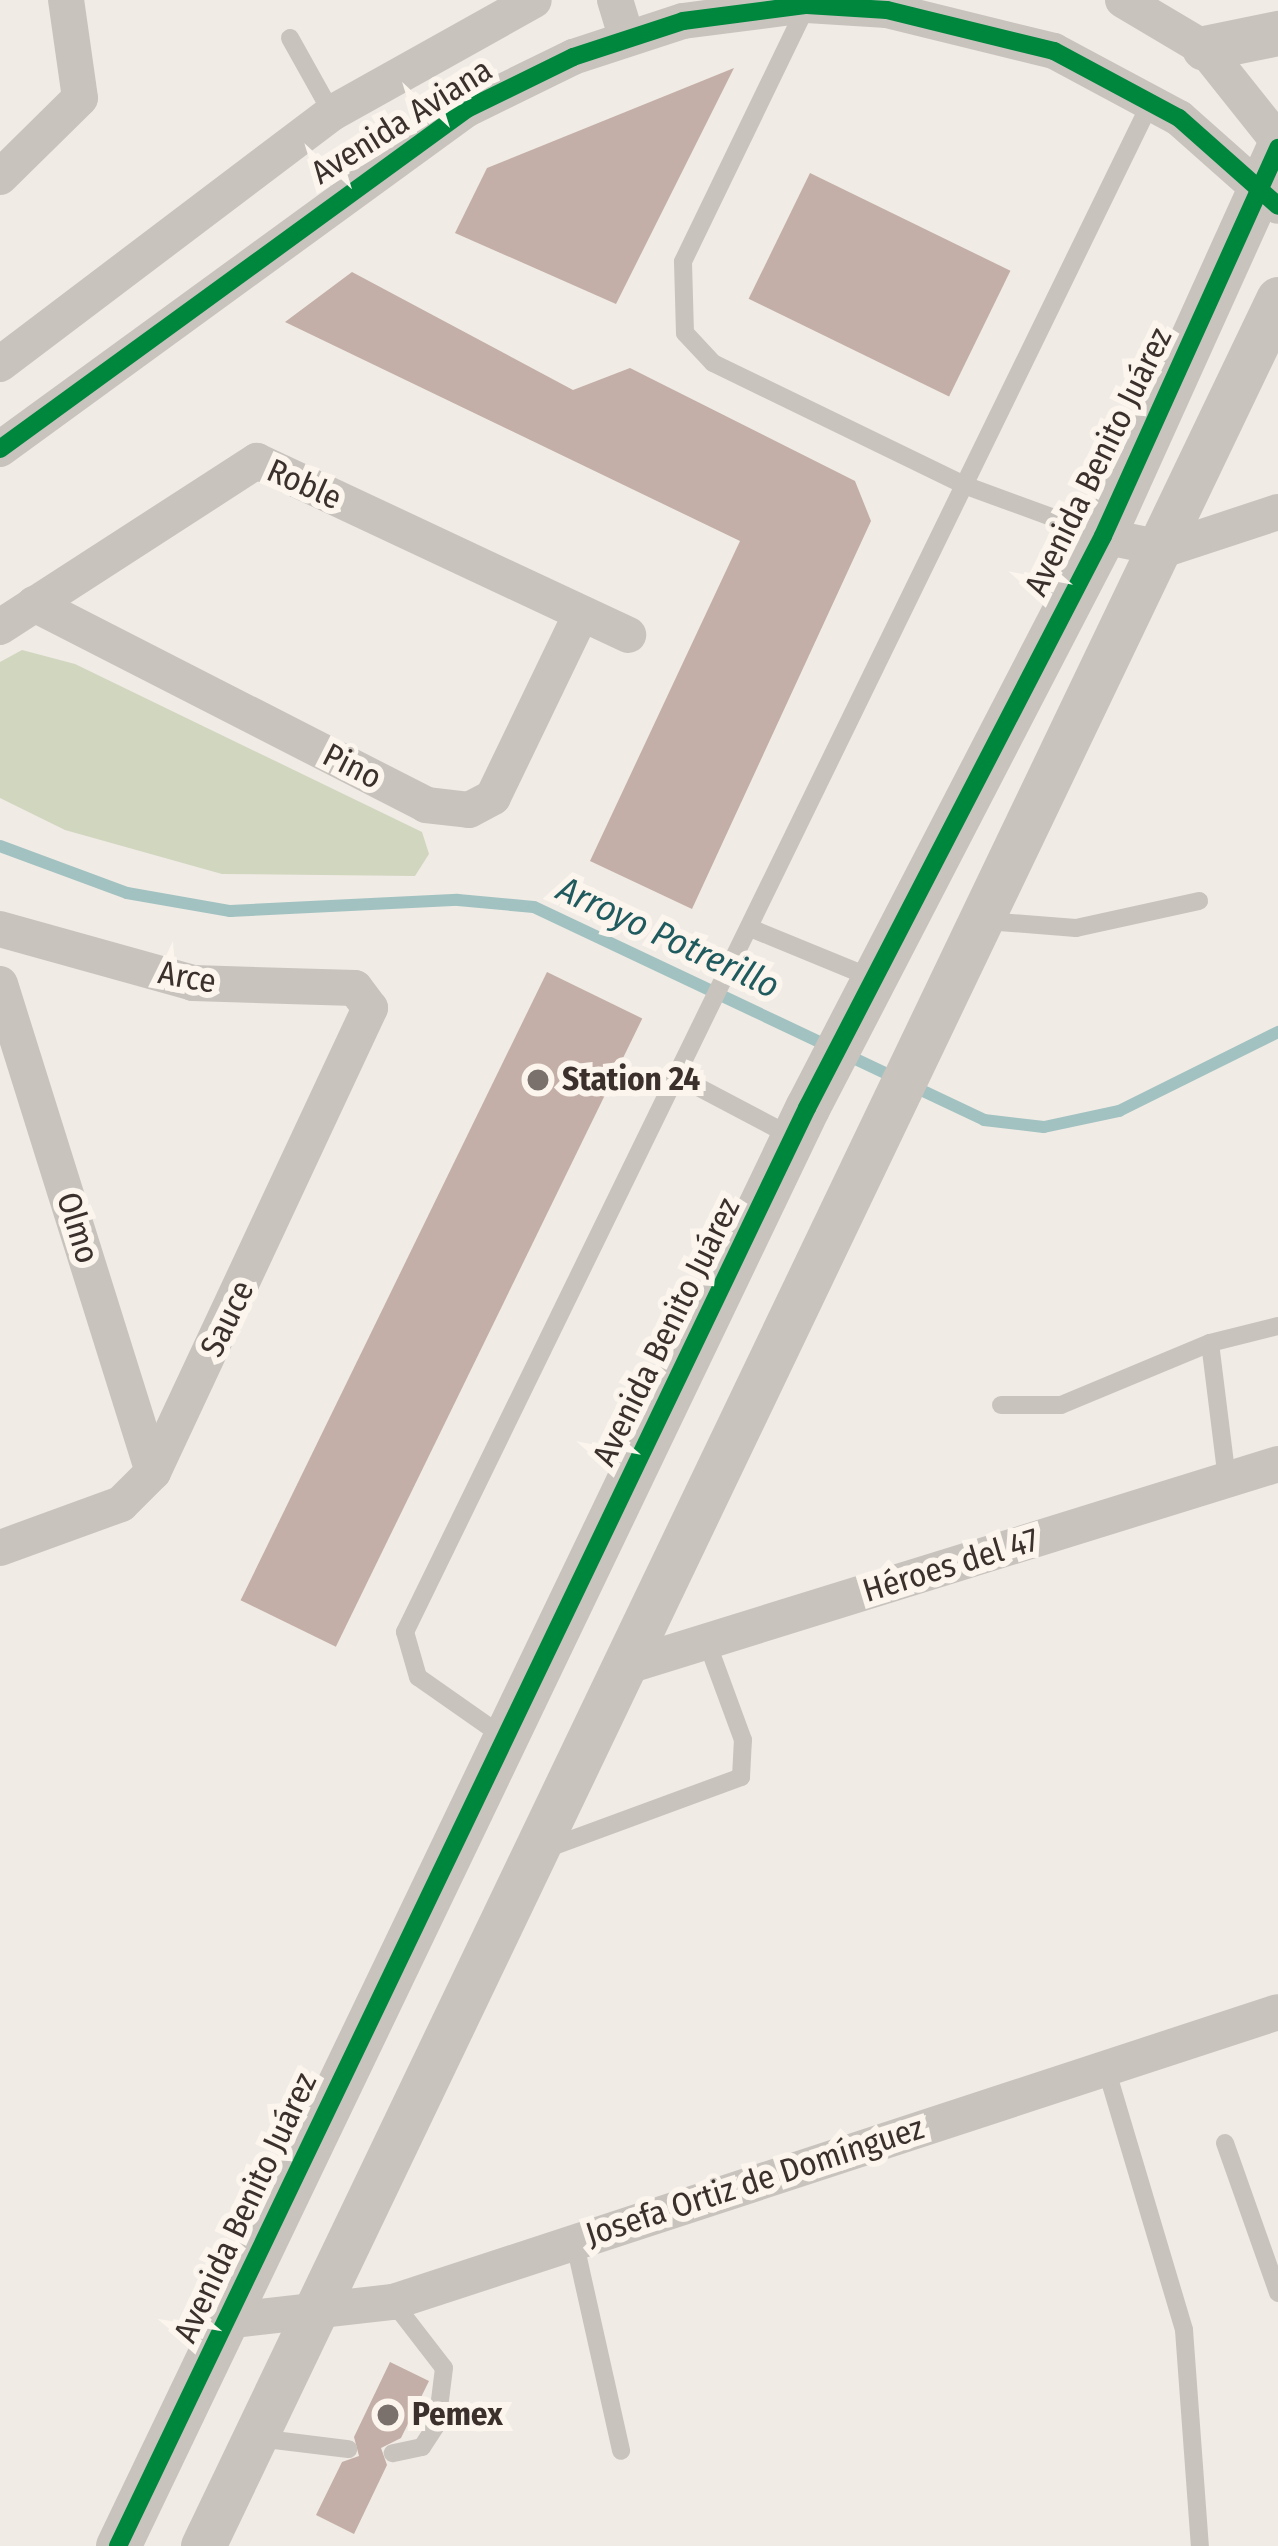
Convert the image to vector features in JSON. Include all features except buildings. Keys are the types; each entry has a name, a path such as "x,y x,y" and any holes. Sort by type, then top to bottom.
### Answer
{"street":[{"path":"0,177 80,98 66,0"},
{"name":"Avenida Aviana","path":"0,364 332,113 534,0"},
{"path":"615,0 626,36"},
{"path":"1123,0 1204,48 1278,144"},
{"name":"Avenida Aviana","path":"0,449 378,165 467,109 680,10 807,5 962,24 1054,51 1152,100 1269,198"},
{"path":"1204,48 1278,33"},
{"name":"Avenida Benito Juárez","path":"118,2546 800,1122 1103,536 1269,198 1278,144"},
{"path":"203,2546 876,1139 1166,549 1278,299"},
{"name":"Roble","path":"0,627 257,461 628,635"},
{"path":"1103,536 1166,549 1278,512"},
{"name":"Pino","path":"34,604 426,805 469,810 493,797 581,614"},
{"name":"Arce","path":"0,929 193,983 355,988 370,1008"},
{"name":"Olmo","path":"0,984 153,1472"},
{"name":"Sauce","path":"0,1548 121,1504 153,1472 370,1008"},
{"name":"Héroes del 47","path":"624,1667 1278,1464"},
{"name":"Josefa Ortiz de Domínguez","path":"225,2321 393,2302 1278,2012"}],"lane":[{"path":"807,5 683,262 685,332 712,363 964,485 1103,536"},
{"path":"290,38 332,113"},
{"path":"505,1738 418,1677 405,1632 755,930 1152,100"},
{"path":"986,921 1076,928 1199,901"},
{"path":"755,930 865,993"},
{"path":"681,1078 800,1122"},
{"path":"1001,1405 1061,1406 1210,1343 1278,1326"},
{"path":"1210,1343 1228,1479"},
{"path":"535,1852 742,1777 742,1740 707,1642"},
{"path":"1106,2068 1184,2330 1200,2546"},
{"path":"1225,2143 1278,2293"},
{"path":"574,2240 620,2451"},
{"path":"393,2302 444,2368 437,2424 422,2447 393,2453"},
{"path":"253,2438 348,2449"}],"green space":[{"path":"22,650 75,664 422,832 429,854 415,876 222,874 65,830 0,798 0,662"}],"waterway":[{"name":"Arroyo Potrerillo","path":"0,846 127,893 230,911 458,900 534,907 984,1120 1044,1127 1119,1111 1278,1032"}],"cycle path":[{"path":"0,449 467,109 573,57 683,21 807,5 887,10 1054,51 1179,118 1278,206"},
{"path":"118,2546 807,1108 1103,536 1278,148"}],"place":[{"name":"Station 24","path":"538,1080"},
{"name":"Pemex","path":"388,2415"}]}
